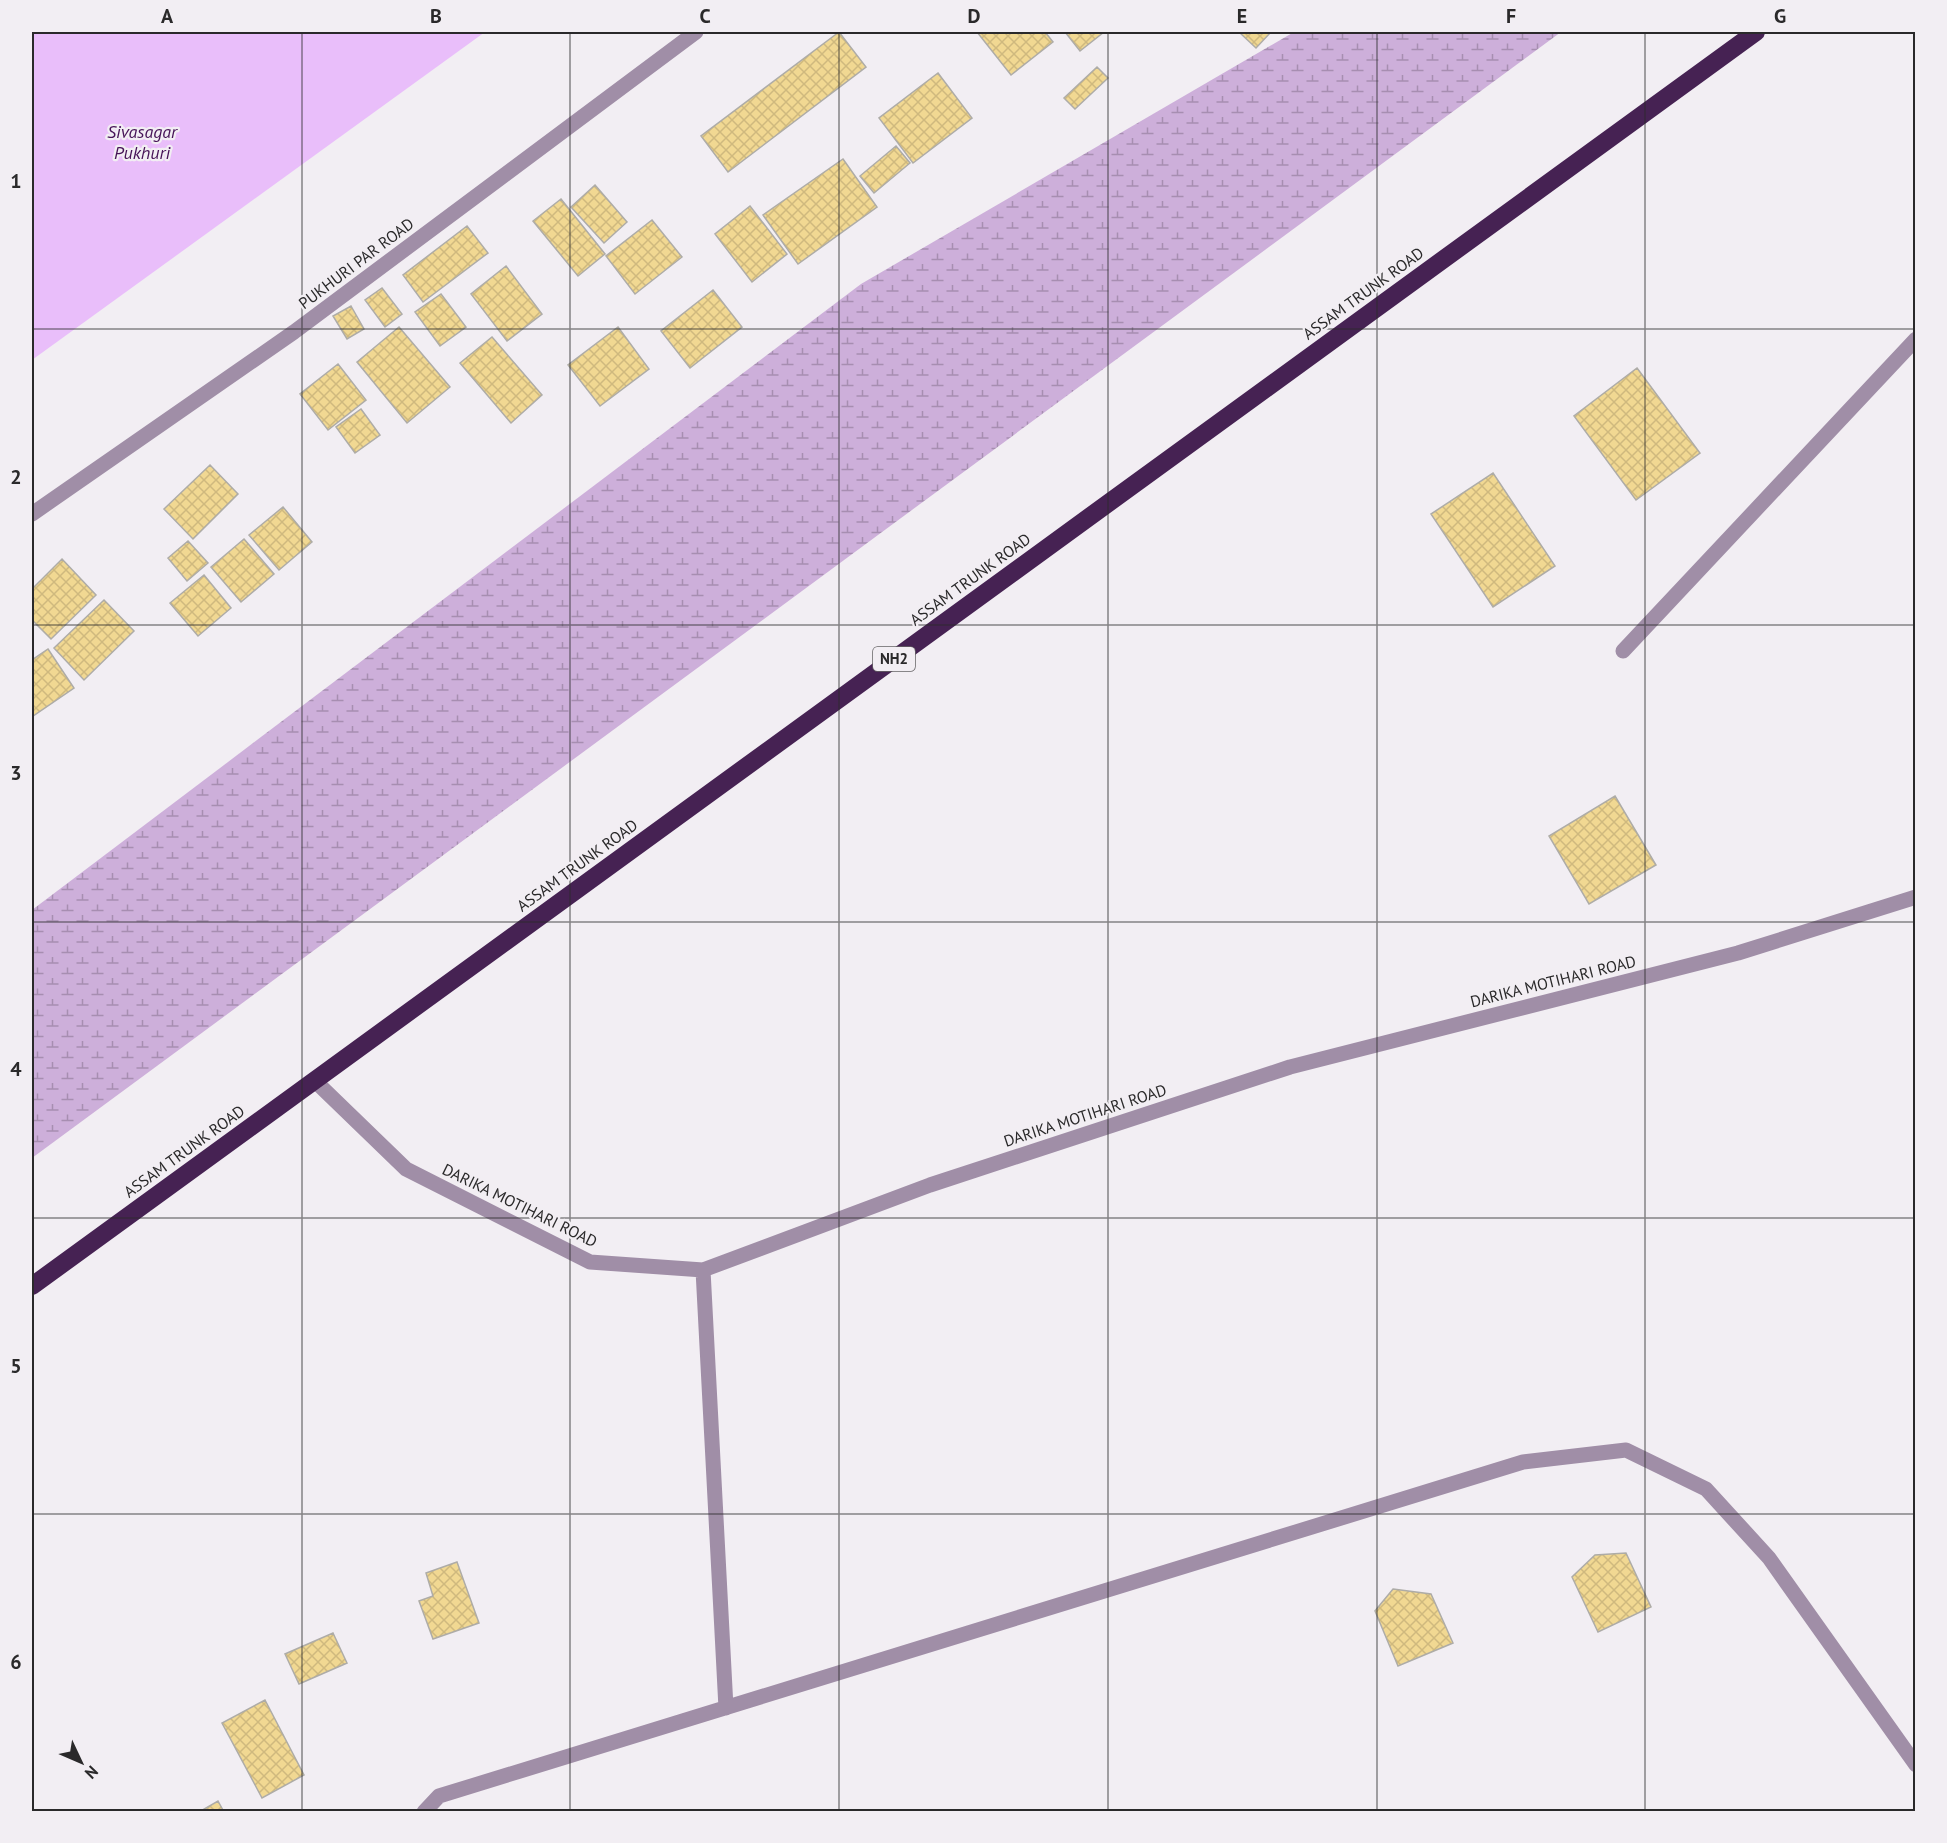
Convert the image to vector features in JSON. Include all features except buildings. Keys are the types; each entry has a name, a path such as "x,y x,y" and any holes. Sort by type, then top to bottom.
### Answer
{"highway":[{"name":"ASSAM TRUNK ROAD","path":"32,1286 1756,32"}],"street":[{"name":"PUKHURI PAR ROAD","path":"32,514 294,332 696,32"},
{"path":"1623,651 1916,339"},
{"name":"DARIKA MOTIHARI ROAD","path":"314,1080 406,1169 590,1262 703,1270 930,1185 1290,1066 1738,953 1916,897"},
{"path":"703,1270 726,1708"},
{"path":"424,1812 439,1796 1523,1462 1626,1449 1706,1488 1769,1558 1916,1765"}],"green space":[{"path":"1294,32 1561,32 32,1158 32,910 861,284"}],"water":[{"name":"Sivasagar Pukhuri","path":"32,32 485,32 32,360"}]}
